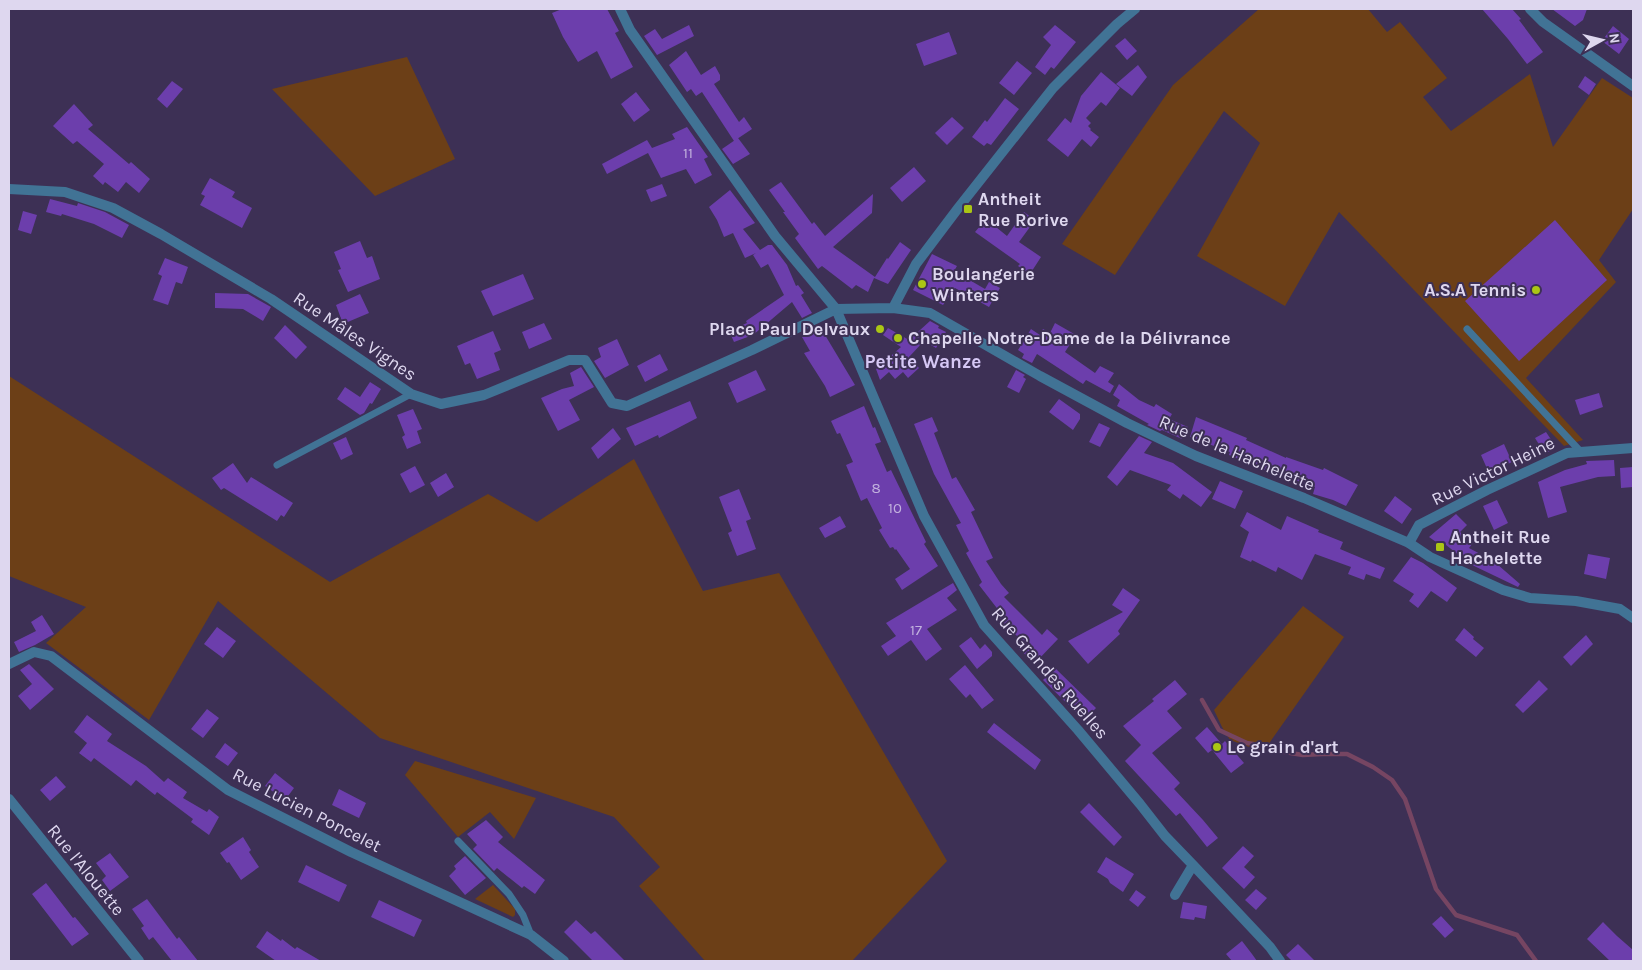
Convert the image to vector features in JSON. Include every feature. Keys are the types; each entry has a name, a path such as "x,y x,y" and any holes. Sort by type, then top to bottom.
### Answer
{"street":[{"name":"Rue Grandes Ruelles","path":"620,9 630,30 775,236 836,309 924,516 984,625 1078,730 1165,836 1270,947 1280,961"},
{"path":"893,308 916,264 1053,88 1117,24 1135,9"},
{"path":"1530,9 1543,22 1633,86"},
{"name":"Rue Mâles Vignes","path":"9,189 65,192 113,208 271,299 411,394 441,404 484,395 569,360 585,360 612,403 627,406 752,350 836,309"},
{"name":"Rue de la Hachelette","path":"836,309 893,308 930,313 1127,423 1196,456 1304,498 1409,543 1430,556 1503,590 1530,598 1576,601 1620,609 1633,618"},
{"name":"Rue Victor Heine","path":"1409,543 1419,526 1487,490 1567,453 1633,448"},
{"name":"Rue Lucien Poncelet","path":"9,664 34,652 51,656 228,790 351,852 531,935 564,961"},
{"name":"Rue l'Alouette","path":"9,800 139,961"},
{"path":"1175,895 1193,865"}],"lane":[{"path":"1466,329 1580,451"},
{"path":"277,465 411,394"},
{"name":"Rue Lucien Poncelet","path":"458,841 509,894 523,915 531,935"}],"shaded area":[{"path":"1259,9 1368,9 1387,32 1400,22 1447,78 1423,97 1451,131 1530,74 1553,147 1602,78 1633,98 1633,209 1599,260 1616,282 1526,378 1583,440 1564,446 1339,212 1285,306 1197,256 1260,143 1224,111 1115,275 1062,244 1173,85"},
{"path":"407,57 455,159 375,196 272,89"},
{"path":"9,376 330,582 488,494 537,522 634,459 703,591 779,573 947,861 852,961 705,961 639,886 660,867 614,817 380,738 218,601 149,720 46,643 86,607 9,576"},
{"path":"1303,606 1344,637 1263,752 1230,740 1214,710"},
{"path":"415,761 536,798 514,839 490,812 458,837 405,775"},
{"path":"493,885 515,909 513,917 475,899"}],"building":[{"path":"562,9 607,9 619,31 615,33 633,67 611,79 597,51 578,62 563,37 552,13"},
{"path":"1482,9 1512,9 1543,52 1527,64"},
{"path":"1552,9 1587,9 1583,20 1575,26"},
{"path":"689,25 694,36 657,55 644,36 655,29 662,39"},
{"path":"1055,25 1076,42 1054,69 1051,67 1045,75 1035,67 1051,45 1043,37"},
{"path":"1613,26 1629,39 1619,54 1602,41"},
{"path":"949,32 957,54 924,66 916,44"},
{"path":"1125,38 1137,51 1127,60 1115,46"},
{"path":"686,51 701,75 715,66 720,75 720,80 714,84 739,122 744,117 752,129 734,141 702,92 696,96 691,89 687,92 669,65"},
{"path":"1017,61 1032,73 1014,95 999,83"},
{"path":"1138,65 1147,77 1132,96 1116,84"},
{"path":"1101,72 1120,88 1106,106 1101,102 1086,118 1091,123 1088,126 1090,130 1099,137 1091,147 1082,139 1068,157 1047,140 1065,118 1071,123 1081,96"},
{"path":"1585,76 1596,84 1589,95 1578,87"},
{"path":"172,81 183,89 167,108 157,99"},
{"path":"636,92 650,110 634,122 621,104"},
{"path":"1005,98 1019,109 991,145 987,143 984,146 972,137 985,120 987,122"},
{"path":"74,104 93,125 88,129 129,164 131,162 150,179 139,193 126,182 118,192 105,182 103,185 93,176 104,164 77,141 73,144 53,126"},
{"path":"952,117 964,128 947,145 935,133"},
{"path":"687,127 708,157 704,159 712,175 695,184 686,169 661,178 648,153 607,174 602,164 647,140 652,148 675,139 672,134"},
{"path":"738,138 750,154 733,164 722,149"},
{"path":"914,167 926,181 902,202 890,188"},
{"path":"210,178 235,192 232,197 252,208 242,228 200,205 205,196 201,194"},
{"path":"781,182 812,224 814,222 825,236 873,194 872,213 833,247 875,277 900,242 911,250 888,284 874,278 868,292 856,285 852,289 822,266 818,269 795,238 799,234 769,190"},
{"path":"662,184 667,196 651,202 646,190"},
{"path":"730,190 755,223 743,229 760,250 768,245 772,245 787,265 796,286 798,285 804,293 801,295 812,313 802,318 792,302 753,335 734,342 729,331 747,323 746,321 784,295 768,264 761,268 753,255 756,253 745,258 733,233 724,237 709,207"},
{"path":"50,199 77,206 78,203 105,212 129,225 122,238 94,224 62,214 61,216 46,212"},
{"path":"23,211 37,215 31,234 18,230"},
{"path":"1024,212 1035,220 1019,242 1041,257 1030,274 1018,266 1020,264 975,232 986,219 1007,236"},
{"name":"A.S.A Tennis","path":"1555,220 1607,280 1519,361 1465,301"},
{"path":"360,241 367,258 372,256 380,279 348,292 338,270 341,269 334,252"},
{"path":"932,254 957,266 954,271 985,289 989,282 1000,288 989,307 955,288 943,305 913,290"},
{"path":"165,258 188,267 182,284 176,282 168,305 153,300 162,276 158,274"},
{"path":"523,274 534,299 493,316 481,291"},
{"path":"215,293 248,294 271,307 263,321 243,309 215,308"},
{"path":"360,294 369,313 343,324 336,305"},
{"path":"930,321 946,332 936,348 924,341 909,357 919,368 908,378 903,372 895,379 889,372 880,380 876,369 901,347 883,335 888,328 909,340"},
{"path":"544,323 552,339 529,349 522,332"},
{"path":"1055,323 1076,335 1065,352 1095,373 1100,366 1114,373 1108,382 1114,386 1110,393 1086,380 1083,384 1037,354 1032,363 1022,358 1024,354 1018,350 1031,329 1040,335 1043,329 1050,333"},
{"path":"285,325 307,347 296,359 274,338"},
{"path":"819,325 855,385 830,397 804,353 810,351 802,337 811,332 809,330"},
{"path":"493,331 501,350 494,353 500,370 477,379 470,363 465,365 457,346"},
{"path":"617,339 629,365 605,378 594,361 601,357 598,348"},
{"path":"660,354 668,370 645,382 637,366"},
{"path":"581,367 594,387 569,400 580,420 558,431 541,398 574,386 570,373"},
{"path":"756,370 766,390 737,403 728,383"},
{"path":"1016,370 1025,375 1023,377 1026,379 1019,393 1007,387"},
{"path":"370,382 381,389 364,413 360,415 337,399 345,387 360,397"},
{"path":"1119,384 1139,400 1154,407 1156,404 1172,414 1169,419 1188,427 1182,439 1147,425 1149,424 1117,406 1120,400 1113,395"},
{"path":"1599,393 1603,407 1580,415 1575,400"},
{"path":"1059,399 1080,414 1080,419 1073,430 1049,412"},
{"path":"690,401 697,418 659,438 658,435 635,446 626,428"},
{"path":"864,406 881,442 875,444 887,472 891,470 926,542 924,544 938,566 902,590 895,579 910,569 896,549 890,548 879,530 882,528 867,498 861,501 846,465 853,462 840,433 837,434 831,421"},
{"path":"413,409 422,429 417,431 421,443 407,449 402,437 405,435 397,415"},
{"path":"932,417 938,431 934,433 952,479 956,477 975,510 971,512 993,558 986,561 1009,593 1004,597 1042,635 1047,629 1058,639 1035,663 1019,649 1024,643 1000,619 1003,616 979,585 982,582 966,553 969,551 956,525 961,523 934,474 914,424"},
{"path":"1196,417 1247,438 1246,440 1286,458 1323,470 1324,468 1358,485 1346,506 1313,494 1315,487 1289,478 1290,475 1266,467 1265,470 1229,455 1230,452 1190,437"},
{"path":"1099,423 1110,428 1100,447 1089,442"},
{"path":"613,428 621,439 598,459 591,448"},
{"path":"1546,432 1556,447 1545,454 1535,438"},
{"path":"1139,436 1152,442 1144,453 1173,463 1212,492 1201,507 1183,494 1180,499 1167,490 1171,485 1130,470 1117,486 1107,477"},
{"path":"346,437 353,454 341,460 333,443"},
{"path":"1504,444 1512,462 1489,473 1481,455"},
{"path":"1614,460 1615,476 1598,477 1560,487 1567,512 1548,518 1538,482 1565,470 1587,464 1586,461"},
{"path":"233,463 247,483 251,477 293,503 284,517 281,515 277,521 224,488 221,490 212,478"},
{"path":"415,466 425,485 410,493 400,474"},
{"path":"1633,467 1633,487 1621,488 1620,468"},
{"path":"446,473 454,487 438,497 430,483"},
{"path":"1220,481 1243,491 1235,509 1212,499"},
{"path":"739,489 751,519 746,521 756,549 737,556 728,533 732,531 719,497"},
{"path":"1395,496 1412,509 1402,524 1384,511"},
{"path":"1497,500 1508,523 1494,530 1483,506"},
{"path":"1247,512 1281,530 1287,516 1343,542 1340,549 1385,568 1380,579 1366,574 1364,580 1348,574 1351,567 1315,554 1302,580 1278,567 1276,572 1252,560 1251,562 1240,557 1249,532 1240,526"},
{"path":"1456,514 1467,525 1460,532 1473,543 1469,548 1490,558 1520,584 1518,587 1470,564 1441,541 1439,544 1429,537"},
{"path":"840,516 846,527 825,538 819,528"},
{"path":"1588,554 1610,558 1606,579 1584,574"},
{"path":"1411,557 1423,563 1457,588 1447,602 1431,591 1418,608 1409,601 1414,594 1393,581"},
{"path":"953,583 957,590 947,598 957,610 927,629 942,649 926,661 911,640 888,656 881,646 896,636 886,623"},
{"path":"1123,588 1140,600 1118,631 1120,634 1088,664 1068,641 1123,612 1112,605"},
{"path":"42,615 54,634 19,652 14,642 36,631 31,622"},
{"path":"217,627 236,641 223,658 204,644"},
{"path":"1464,628 1484,648 1476,657 1455,640"},
{"path":"1586,635 1593,644 1571,666 1563,657"},
{"path":"971,637 980,649 985,644 992,652 992,656 977,669 959,646"},
{"path":"29,664 54,689 30,710 18,696 32,684 20,670"},
{"path":"965,665 994,700 982,709 970,694 966,698 949,679"},
{"path":"1055,668 1096,708 1084,720 1043,680"},
{"path":"1175,680 1187,694 1167,711 1182,728 1152,753 1180,783 1174,789 1218,838 1207,847 1180,813 1176,816 1125,761 1141,745 1123,726 1154,701 1152,699"},
{"path":"1539,680 1548,689 1523,713 1515,705"},
{"path":"207,709 219,718 203,738 191,729"},
{"path":"87,715 112,734 107,741 146,766 164,782 168,778 187,792 183,798 207,812 209,809 219,817 209,835 191,822 193,819 157,792 155,795 136,780 131,786 94,758 91,762 79,753 87,743 74,732"},
{"path":"994,723 1041,760 1035,770 987,732"},
{"name":"Le grain d'art","path":"1207,727 1222,744 1225,741 1244,763 1231,773 1212,750 1208,753 1195,738"},
{"path":"225,743 238,753 228,766 215,757"},
{"path":"275,773 294,788 285,800 265,786"},
{"path":"56,776 66,787 50,801 40,790"},
{"path":"339,789 366,803 359,818 332,805"},
{"path":"1089,803 1122,837 1114,846 1080,812"},
{"path":"486,820 503,837 498,842 545,880 535,894 524,886 522,888 497,868 494,871 473,849 477,845 467,834"},
{"path":"243,837 251,850 249,852 259,867 241,880 229,862 227,863 220,853"},
{"path":"1243,846 1254,856 1244,867 1255,877 1244,889 1222,868"},
{"path":"110,853 129,877 110,891 102,880 106,876 96,863"},
{"path":"465,856 486,878 465,895 449,876 456,869 454,866"},
{"path":"1106,857 1134,874 1123,892 1097,872"},
{"path":"306,865 347,885 339,902 298,882"},
{"path":"46,883 73,918 75,917 89,934 72,946 32,894"},
{"path":"1256,889 1267,898 1256,910 1245,900"},
{"path":"1136,890 1146,897 1138,907 1129,900"},
{"path":"147,899 177,939 179,937 198,961 172,961 153,937 149,940 141,928 144,926 132,909"},
{"path":"379,900 422,920 414,937 371,917"},
{"path":"1183,902 1207,906 1205,919 1195,917 1194,920 1180,918"},
{"path":"1441,916 1454,930 1445,938 1432,924"},
{"path":"576,920 591,934 595,931 625,961 593,961 564,932"},
{"path":"1603,922 1633,950 1633,961 1610,961 1587,939"},
{"path":"267,931 295,949 297,947 321,961 276,961 256,947"},
{"path":"1242,941 1257,961 1232,961 1226,954"},
{"path":"1298,944 1315,961 1292,961 1286,955"}],"waterway":[{"path":"1202,700 1219,730 1247,743 1265,746"},
{"path":"1278,751 1303,755 1347,754 1373,767 1392,780 1405,799 1436,889 1456,915 1517,935 1536,961"}],"place":[{"name":"Antheit Rue Rorive","path":"968,209"},
{"name":"Boulangerie Winters","path":"922,284"},
{"name":"A.S.A Tennis","path":"1536,290"},
{"name":"Place Paul Delvaux","path":"880,329"},
{"name":"Chapelle Notre-Dame de la Délivrance","path":"898,338"},
{"name":"Antheit Rue Hachelette","path":"1440,547"},
{"name":"Le grain d'art","path":"1217,747"}],"district":[{"name":"Petite Wanze","path":"923,362"}]}
